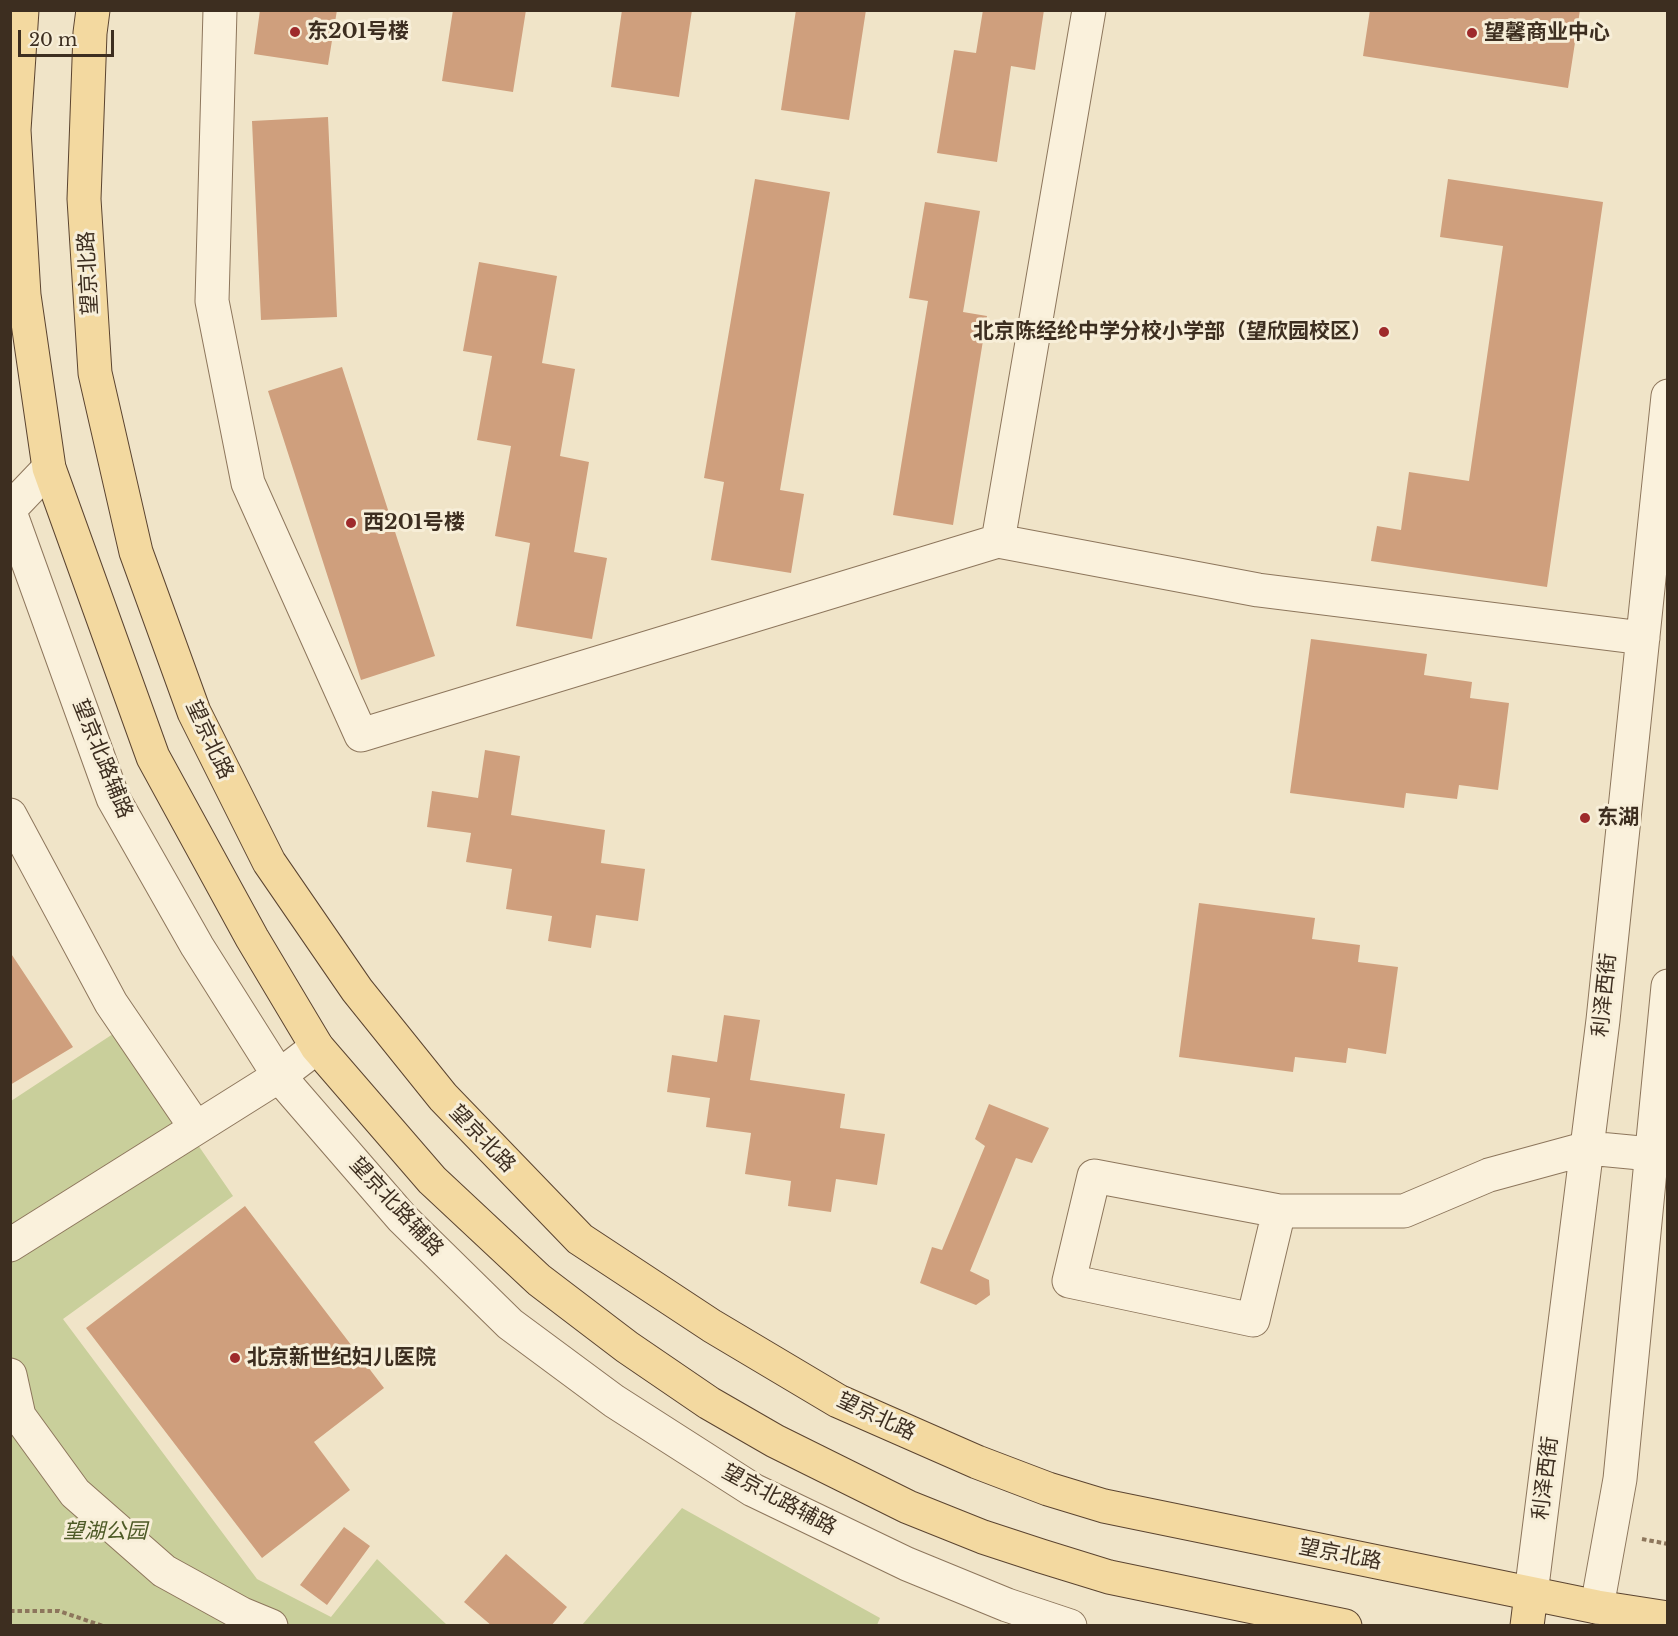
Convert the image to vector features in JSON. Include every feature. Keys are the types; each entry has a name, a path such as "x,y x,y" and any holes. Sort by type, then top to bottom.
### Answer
{"main road":[{"path":"22,10 14,130 24,295 49,468 153,757 252,938 317,1047 432,1180 540,1280 627,1347 709,1403 775,1441 908,1507 983,1537 1041,1556 1109,1577 1345,1626"},
{"name":"望京北路","path":"93,10 90,33 84,199 95,373 136,552 194,712 268,862 357,990 442,1097 580,1239 712,1326 838,1401 977,1462 1048,1489 1104,1506 1529,1610 1596,1616 1668,1618"}],"street":[{"path":"219,10 212,301 248,483 361,735 998,541 1258,590 1643,638"},
{"path":"998,541 1089,10"},
{"name":"利泽西街","path":"1529,1610 1603,1020 1668,396"},
{"path":"10,511 49,468"},
{"name":"望京北路辅路","path":"10,511 113,798 197,946 279,1076 402,1218 510,1324 614,1401 753,1490 907,1564 1007,1605 1070,1626"},
{"path":"10,815 111,1003 196,1128"},
{"path":"1596,1616 1620,1479 1668,986"},
{"path":"10,1245 279,1076 317,1047"},
{"path":"1279,1211 1253,1320 1070,1281 1094,1176 1279,1211 1404,1211 1489,1175 1588,1148 1651,1154"},
{"path":"10,1375 19,1416 75,1492 164,1571 242,1614 272,1626"}],"path":[{"path":"10,1611 58,1611 103,1626"}],"green space":[{"name":"望湖公园","path":"119,1030 233,1196 63,1319 257,1579 331,1617 377,1559 447,1625 11,1626 11,1101"},
{"path":"682,1508 880,1618 877,1625 582,1625"}],"building":[{"name":"东201号楼","path":"260,10 337,10 328,65 254,54"},
{"path":"453,10 526,10 513,92 442,81"},
{"path":"622,10 692,10 679,97 611,87"},
{"path":"796,10 866,10 849,120 781,110"},
{"path":"983,10 1044,10 1035,70 1011,66 997,162 937,153 954,50 976,53"},
{"name":"望馨商业中心","path":"1370,10 1580,10 1568,88 1363,56"},
{"path":"328,117 337,317 261,320 252,121"},
{"path":"755,179 830,192 780,490 804,494 791,573 711,560 724,482 704,478"},
{"path":"1448,179 1603,202 1547,587 1371,561 1377,526 1401,530 1409,472 1469,481 1503,246 1440,237"},
{"path":"925,202 980,211 963,312 987,316 953,525 893,515 928,301 909,298"},
{"path":"479,262 557,276 542,363 575,369 560,456 589,462 574,552 607,558 592,639 516,626 530,543 495,536 511,446 477,440 492,356 463,351"},
{"name":"西201号楼","path":"342,367 435,656 361,680 268,391"},
{"path":"1311,639 1427,654 1424,675 1472,682 1470,698 1509,703 1498,790 1459,785 1457,799 1406,793 1404,808 1290,793"},
{"path":"485,750 520,756 511,815 605,830 601,863 645,869 638,921 596,915 591,948 548,941 552,916 506,909 512,869 466,862 471,833 427,827 432,791 478,798"},
{"path":"1199,903 1315,918 1312,939 1360,945 1358,962 1398,967 1386,1054 1348,1048 1346,1063 1295,1057 1293,1072 1179,1057"},
{"path":"10,952 73,1047 10,1085"},
{"path":"724,1015 760,1020 750,1080 845,1094 840,1128 885,1134 877,1185 836,1179 831,1212 788,1206 791,1181 745,1174 751,1133 706,1127 710,1098 667,1092 672,1055 717,1062"},
{"path":"989,1104 1049,1128 1032,1163 1016,1158 970,1271 989,1280 990,1295 976,1305 920,1283 932,1247 942,1250 985,1146 975,1139"},
{"name":"北京新世纪妇儿医院","path":"245,1206 384,1388 314,1442 350,1490 262,1558 86,1328"},
{"path":"344,1527 370,1546 327,1605 300,1585"},
{"path":"506,1554 567,1607 551,1626 492,1626 464,1602"}],"place":[{"name":"东201号楼","path":"295,32"},
{"name":"望馨商业中心","path":"1472,33"},
{"name":"北京陈经纶中学分校小学部（望欣园校区）","path":"1384,332"},
{"name":"西201号楼","path":"351,523"},
{"name":"东湖","path":"1585,818"},
{"name":"北京新世纪妇儿医院","path":"235,1358"}]}
